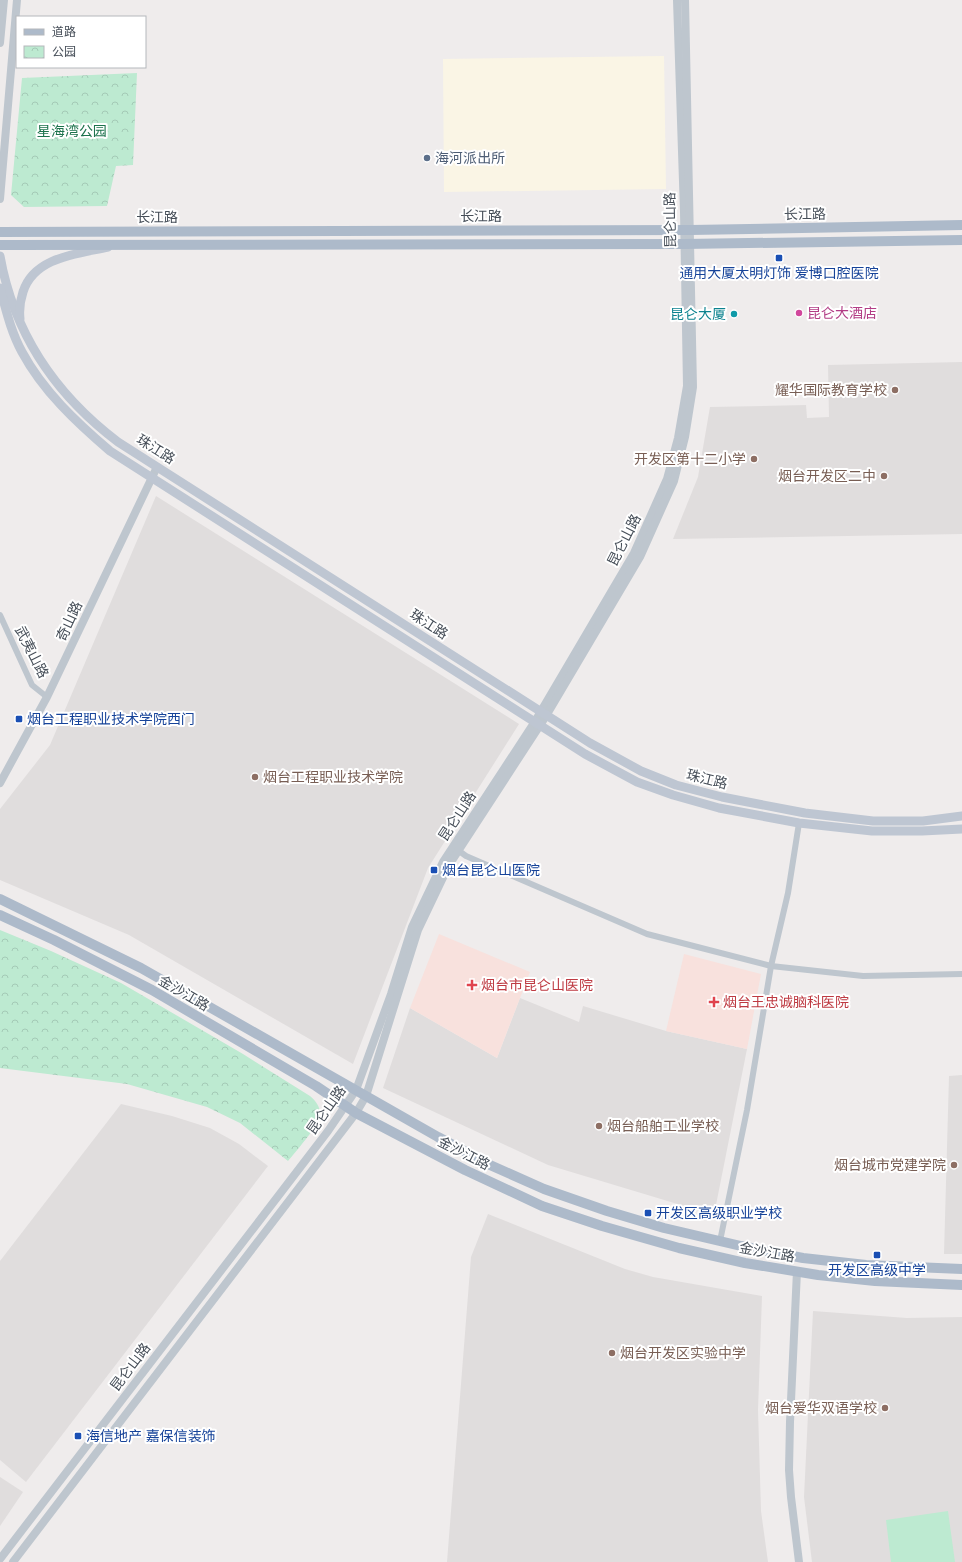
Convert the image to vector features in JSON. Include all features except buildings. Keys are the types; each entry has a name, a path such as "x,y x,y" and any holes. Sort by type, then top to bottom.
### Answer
{"main road":[{"name":"长江路","path":"0,232 687,230 962,225"},
{"name":"长江路","path":"0,245 687,244 962,240"},
{"path":"22,328 20,310 21,298 26,283 35,272 44,265 63,258 114,246"},
{"name":"珠江路","path":"0,256 3,274 12,307 22,328 48,373 70,399 95,424 118,442 590,743 641,771 676,785 722,797 820,815 873,821 923,821 962,816"},
{"path":"0,288 8,321"},
{"path":"0,305 22,352 36,374 56,400 80,425 110,451 537,725 585,754 637,782 673,795 719,808 799,823 872,831 962,829"},
{"name":"金沙江路","path":"0,899 141,968 490,1165 544,1189 614,1214 664,1228 803,1258 866,1265 962,1268"},
{"name":"金沙江路","path":"0,915 54,940 152,990 346,1105 356,1113 466,1170 542,1206 602,1226 679,1248 745,1263 875,1281 962,1285"}],"street":[{"path":"0,43 4,0"},
{"path":"0,199 17,0"},
{"name":"昆仑山路","path":"676,0 687,230"},
{"name":"昆仑山路","path":"13,1562 356,1113 366,1096 418,930 446,872 537,725 634,554 667,480 678,438 687,386 685,0"},
{"name":"奇山路","path":"0,783 47,697 157,467"},
{"name":"武夷山路","path":"0,615 32,685 47,697"},
{"name":"昆仑山路","path":"0,1559 328,1131 356,1090 412,927 443,862 537,725"},
{"path":"720,1241 747,1110 771,966 788,893 799,823"},
{"path":"453,847 466,856 647,934 771,966 864,976 962,974"},
{"path":"797,1271 789,1470 799,1562"}],"shaded area":[{"path":"664,56 666,189 444,192 443,59"},
{"path":"962,362 962,534 673,539 698,477 710,407 806,405 807,418 829,417 828,365"},
{"name":"烟台工程职业技术学院","path":"156,496 519,724 428,868 353,1064 129,935 0,880 0,809 50,745"},
{"name":"烟台市昆仑山医院","path":"439,934 530,972 497,1058 410,1008"},
{"name":"烟台王忠诚脑科医院","path":"684,954 761,974 747,1049 666,1031"},
{"name":"烟台船舶工业学校","path":"520,998 579,1022 583,1006 666,1031 747,1049 714,1215 548,1165 383,1088 410,1008 497,1058"},
{"name":"烟台城市党建学院","path":"962,1075 962,1254 944,1254 949,1076"},
{"path":"121,1104 172,1116 210,1128 239,1144 268,1166 26,1482 0,1460 0,1261"},
{"name":"烟台开发区实验中学","path":"488,1214 625,1269 653,1277 762,1296 758,1410 761,1511 768,1562 447,1562 471,1257"},
{"name":"烟台爱华双语学校","path":"813,1311 907,1318 962,1317 962,1562 812,1562 804,1497"},
{"path":"0,1477 23,1492 0,1526"}],"green space":[{"name":"星海湾公园","path":"137,73 133,165 116,166 107,206 24,207 11,195 22,78"},
{"path":"0,930 51,951 121,983 243,1054 310,1096 317,1103 319,1108 319,1121 288,1161 240,1123 207,1107 127,1084 0,1068"},
{"path":"948,1511 955,1562 891,1562 886,1520"}],"place":[{"name":"海河派出所","path":"427,158"},
{"name":"通用大厦太明灯饰 爱博口腔医院","path":"779,258"},
{"name":"昆仑大酒店","path":"799,313"},
{"name":"昆仑大厦","path":"734,314"},
{"name":"耀华国际教育学校","path":"895,390"},
{"name":"开发区第十二小学","path":"754,459"},
{"name":"烟台开发区二中","path":"884,476"},
{"name":"烟台工程职业技术学院西门","path":"19,719"},
{"name":"烟台工程职业技术学院","path":"255,777"},
{"name":"烟台昆仑山医院","path":"434,870"},
{"name":"烟台市昆仑山医院","path":"472,985"},
{"name":"烟台王忠诚脑科医院","path":"714,1002"},
{"name":"烟台船舶工业学校","path":"599,1126"},
{"name":"烟台城市党建学院","path":"954,1165"},
{"name":"开发区高级职业学校","path":"648,1213"},
{"name":"开发区高级中学","path":"877,1255"},
{"name":"烟台开发区实验中学","path":"612,1353"},
{"name":"烟台爱华双语学校","path":"885,1408"},
{"name":"海信地产 嘉保信装饰","path":"78,1436"}]}
